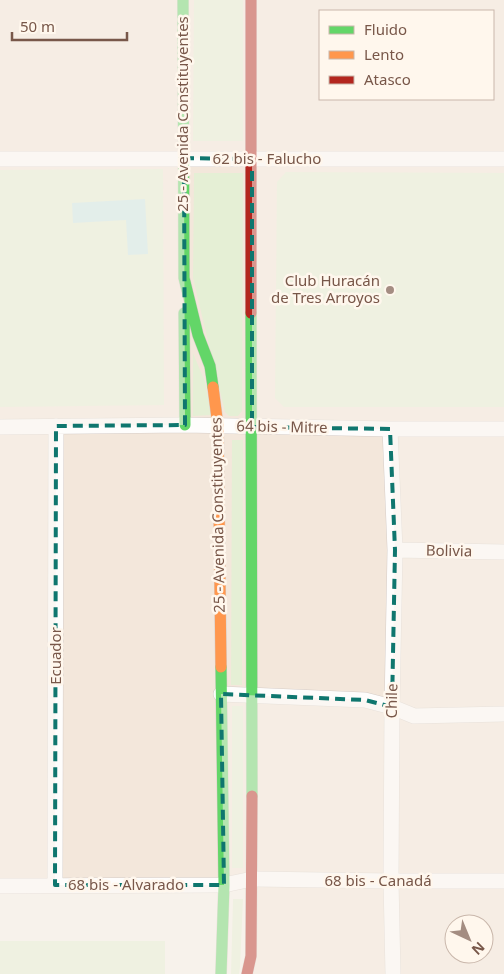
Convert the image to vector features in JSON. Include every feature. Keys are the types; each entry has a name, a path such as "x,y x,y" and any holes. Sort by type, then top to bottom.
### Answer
{"main road":[{"name":"25 - Avenida Constituyentes","path":"183,0 184,278 198,335 210,366 218,426 224,885 221,974"},
{"path":"247,974 251,956 252,879 251,0"},
{"path":"184,278 185,425"}],"street":[{"name":"62 bis - Falucho","path":"0,159 504,159"},
{"name":"64 bis - Mitre","path":"0,427 185,425 504,429"},
{"name":"Ecuador","path":"55,885 56,426"},
{"name":"Chile","path":"390,429 394,550 391,882 393,974"},
{"name":"Bolivia","path":"394,550 504,552"},
{"path":"221,694 364,700 392,707 414,716 504,714"},
{"name":"68 bis - Alvarado","path":"0,886 224,885 252,879"},
{"name":"68 bis - Canadá","path":"252,879 391,882 504,881"},
{"path":"251,956 252,974"}],"highlighted area":[{"path":"184,158 252,159 252,427 390,429 395,550 392,707 365,700 221,694 224,885 55,885 56,426 185,425"}],"shaded area":[{"path":"0,0 504,0 504,974 252,974 252,880 0,886"}],"green space":[{"path":"194,0 243,0 243,141 193,141"},
{"path":"163,169 164,405 0,407 0,170"},
{"name":"Club Huracán de Tres Arroyos","path":"286,172 504,173 504,407 284,407 275,398 277,182"},
{"path":"194,173 243,173 242,411 238,416 229,416 225,412 193,278"},
{"path":"193,353 205,382 211,415 193,416"},
{"path":"232,440 243,440 242,685 231,685"},
{"path":"232,706 243,706 243,868 232,868"},
{"path":"233,899 243,899 239,974 231,974"},
{"path":"0,941 165,941 165,974 0,974"}],"water":[{"path":"145,199 148,254 128,255 126,220 73,223 72,203"}],"traffic: fast":[{"path":"183,0 184,278 198,335 210,366 213,387"},
{"path":"184,313 185,425"},
{"path":"251,313 252,796"},
{"path":"221,667 224,885 221,974"}],"traffic: slow":[{"path":"213,387 218,426 221,667"}],"traffic: jam":[{"path":"251,0 251,313"},
{"path":"247,974 251,956 252,796"}],"place":[{"name":"Club Huracán de Tres Arroyos","path":"390,290"}]}
